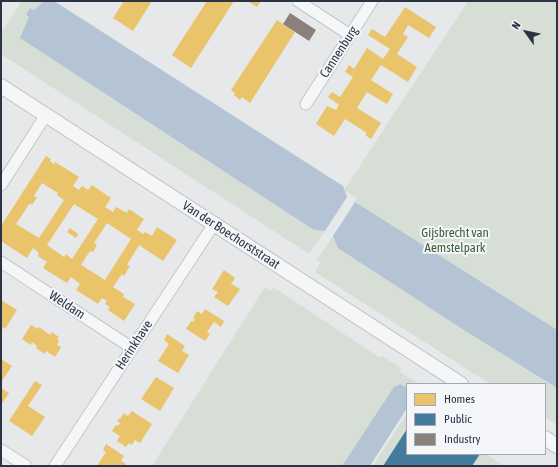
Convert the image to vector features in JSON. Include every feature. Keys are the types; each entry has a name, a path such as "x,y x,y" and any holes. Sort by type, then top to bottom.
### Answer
{"street":[{"path":"298,1 350,35"},
{"name":"Cannenburg","path":"306,104 372,1"},
{"name":"Van der Boechorststraat","path":"1,86 459,383"},
{"path":"1,185 46,115"},
{"name":"Herinkhave","path":"54,466 214,224"},
{"name":"Weldam","path":"1,262 132,348"},
{"path":"546,439 557,446"},
{"path":"1,450 26,466"}],"green space":[{"path":"22,1 44,1 34,10 30,8 26,15 314,230 325,231 309,254 1,54 1,33"},
{"name":"Gijsbrecht van Aemstelpark","path":"468,1 557,1 557,425 546,418 546,383 488,383 315,272 321,262 317,260 333,236 335,241 359,204 355,202 357,198 344,190"},
{"path":"265,287 270,291 273,287 380,358 382,356 401,368 400,372 417,383 406,383 406,410 369,466 152,466"},
{"path":"406,415 406,455 488,455 504,466 373,466"}],"water":[{"path":"44,1 54,1 343,186 347,197 325,231 314,230 20,38 29,17 26,15 30,8 34,10"},
{"path":"355,202 557,330 557,388 464,330 338,248 333,236"},
{"path":"400,384 406,387 406,410 370,466 342,466 394,387"}],"building: Homes":[{"path":"124,1 152,1 133,31 113,18"},
{"path":"207,1 234,1 191,68 172,55"},
{"path":"248,1 261,1 257,7"},
{"path":"405,7 436,27 429,38 408,25 403,34 408,37 397,54 417,67 408,82 381,65 371,80 393,94 387,104 367,92 357,108 381,123 371,139 365,135 367,133 345,119 334,136 316,124 327,106 336,110 339,105 328,97 332,92 340,97 353,77 345,72 349,65 354,69 367,48 383,59 390,49 368,35 372,29 385,37"},
{"path":"277,20 295,32 250,103 242,97 240,100 231,90"},
{"path":"46,156 51,159 50,161 54,164 55,162 79,177 73,186 79,190 82,186 88,190 92,185 111,198 105,207 113,212 116,207 127,213 129,209 144,219 137,230 143,234 145,232 152,236 157,227 177,240 163,261 139,245 127,265 130,266 124,276 122,274 113,287 124,294 123,297 135,304 124,321 108,310 110,307 105,304 107,301 102,298 98,304 76,290 80,284 71,277 67,283 43,268 47,262 38,256 39,253 33,248 27,258 1,241 1,226","holes":["42,183 58,193 57,195 64,200 39,238 16,224 30,203 32,205 37,198 34,196","74,204 98,219 72,259 66,254 64,257 47,245","107,223 131,239 105,280 81,265 90,251 93,252 97,245 94,243"]},
{"path":"70,228 78,234 76,238 67,232"},
{"path":"224,270 235,278 231,284 240,289 228,306 214,297 218,292 212,289"},
{"path":"1,300 17,310 5,329 1,326"},
{"path":"205,309 224,321 221,327 214,322 207,332 210,334 205,341 186,329 191,321 193,322 195,319 193,318 197,311 202,314"},
{"path":"31,325 38,329 39,327 50,335 52,332 59,337 57,339 59,341 57,345 61,347 55,357 46,351 45,354 36,348 37,346 32,342 31,345 22,339"},
{"path":"167,334 185,346 182,351 189,355 178,373 158,361 169,344 164,340"},
{"path":"1,359 12,366 1,382"},
{"path":"156,377 174,388 160,411 141,399"},
{"path":"35,381 42,385 28,406 45,417 32,436 9,421"},
{"path":"1,388 9,393 1,405"},
{"path":"132,411 152,424 140,443 135,440 132,445 129,443 126,447 117,441 120,436 112,431 116,425 118,426 120,423 117,421 124,413 128,416"},
{"path":"106,444 124,456 121,461 126,464 125,466 97,466 106,452 103,450"}],"building: Public":[{"path":"406,431 406,455 479,455 472,466 383,466"}],"building: Industry":[{"path":"290,13 316,30 309,41 283,24"}]}
